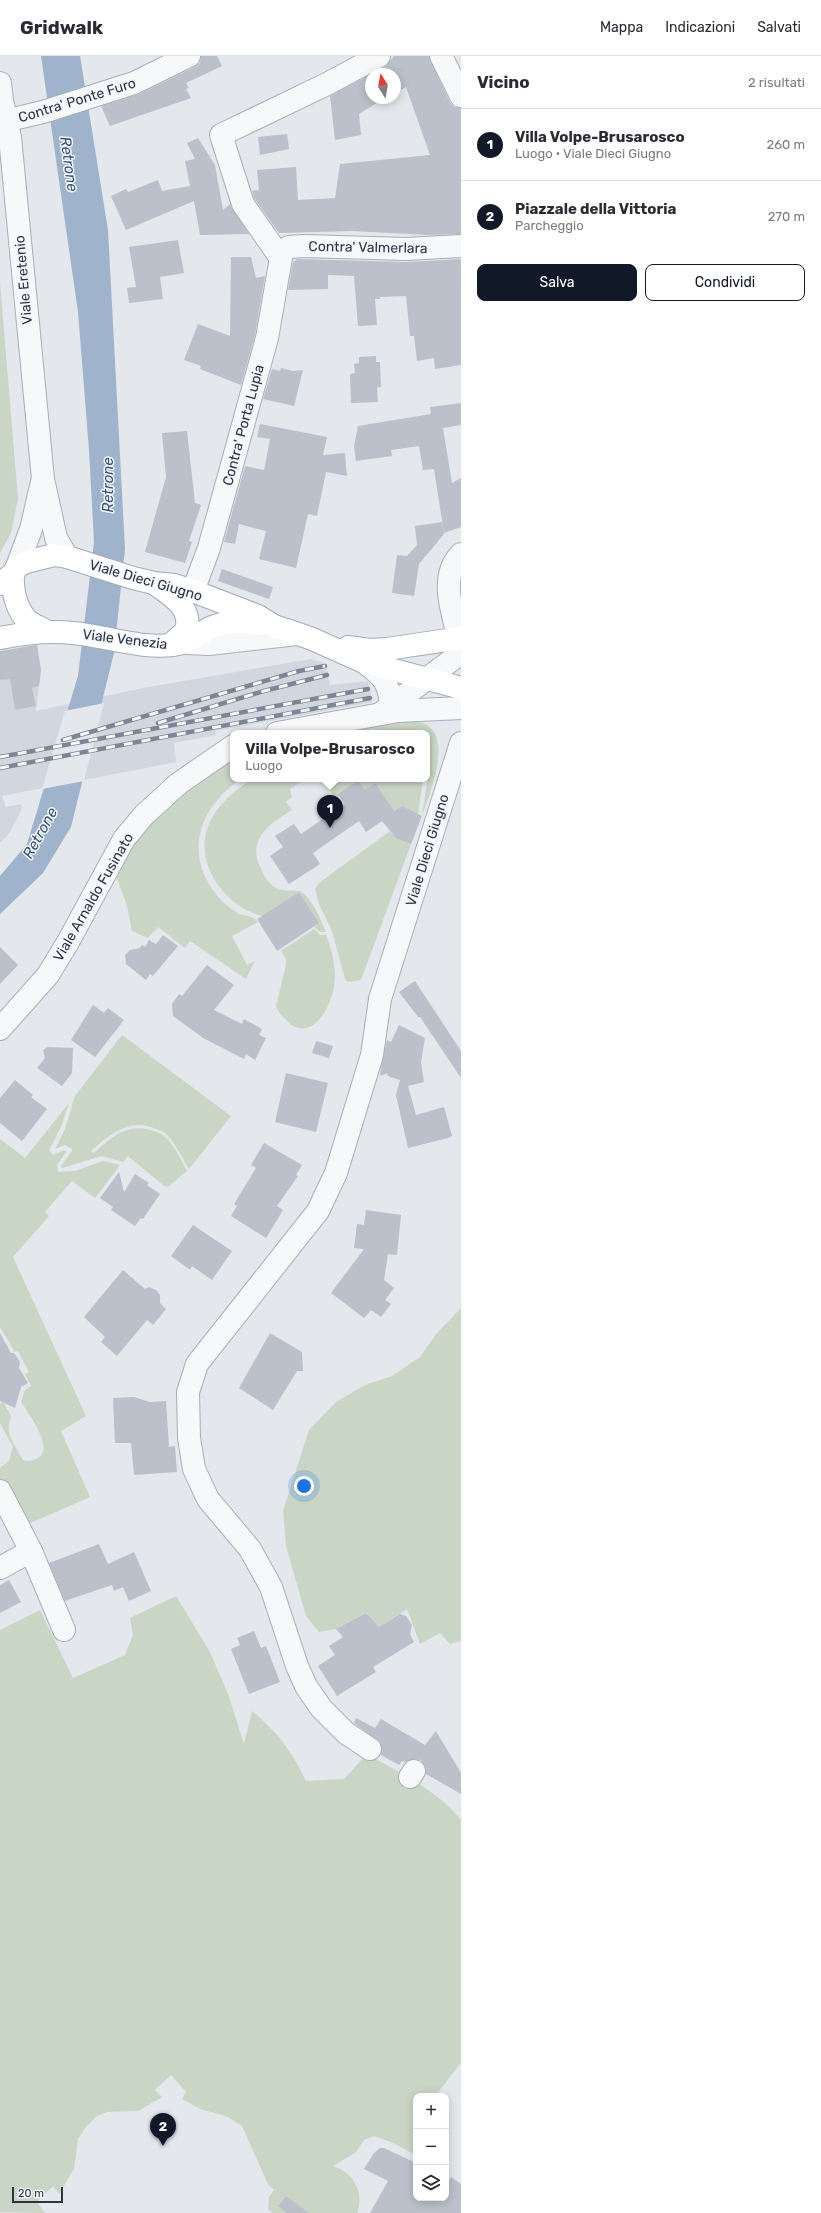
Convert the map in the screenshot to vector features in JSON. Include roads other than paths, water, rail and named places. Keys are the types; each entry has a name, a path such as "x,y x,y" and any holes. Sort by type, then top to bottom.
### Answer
{"main road":[{"name":"Viale Dieci Giugno","path":"10,575 38,557 54,555 73,559 133,578 154,583 174,585 193,591 258,616 274,626"},
{"path":"10,575 21,612 29,622 48,632"},
{"path":"154,583 184,607 187,616 186,631 178,644"},
{"name":"Viale Dieci Giugno","path":"178,644 213,627 223,624 241,622 274,626 304,636 364,662 425,680 461,688"},
{"name":"Viale Venezia","path":"0,638 48,632 74,633 139,643 178,644"},
{"name":"Viale Dieci Giugno","path":"304,636 370,650 460,643"}],"street":[{"path":"280,256 243,204 221,135 327,84 379,56"},
{"path":"441,56 461,96"},
{"name":"Contra' Ponte Furo","path":"4,122 91,98 134,83 181,58"},
{"name":"Viale Eretenio","path":"0,83 43,479 56,538 73,559"},
{"name":"Contra' Valmerlara","path":"280,256 288,247 304,246 406,249 461,246"},
{"name":"Contra' Porta Lupia","path":"193,591 209,548 267,338 280,256"},
{"name":"Viale Eretenio","path":"10,575 31,529 43,479"},
{"path":"385,709 425,680 460,643 450,599 449,577 451,567 461,554"},
{"name":"Viale Venezia","path":"178,644 209,644 304,636"},
{"path":"364,662 388,685 385,709"},
{"path":"290,730 385,709 398,711 461,708"},
{"name":"Viale Dieci Giugno","path":"370,1749 346,1733 321,1708 306,1686 297,1666 271,1587 250,1549 208,1499 194,1469 188,1438 188,1392 196,1364 318,1211 336,1173 372,1055 380,999 461,743"},
{"name":"Viale Arnaldo Fusinato","path":"0,1029 48,975 68,942 124,839 144,815 178,784 230,748"},
{"path":"0,1490 31,1551 64,1630"},
{"path":"0,1568 31,1551"}],"water":[{"name":"Retrone","path":"41,56 80,56 108,230 125,549 114,653 71,827 43,873 0,914 0,876 27,844 78,676 94,542 89,450 78,312"}],"railway":[{"path":"63,740 299,671 325,666"},
{"path":"158,723 264,691 327,675"},
{"path":"0,757 368,689"},
{"path":"0,768 370,698"}],"place":[{"name":"Villa Volpe-Brusarosco","path":"330,828"},
{"name":"Piazzale della Vittoria","path":"163,2146"}]}
